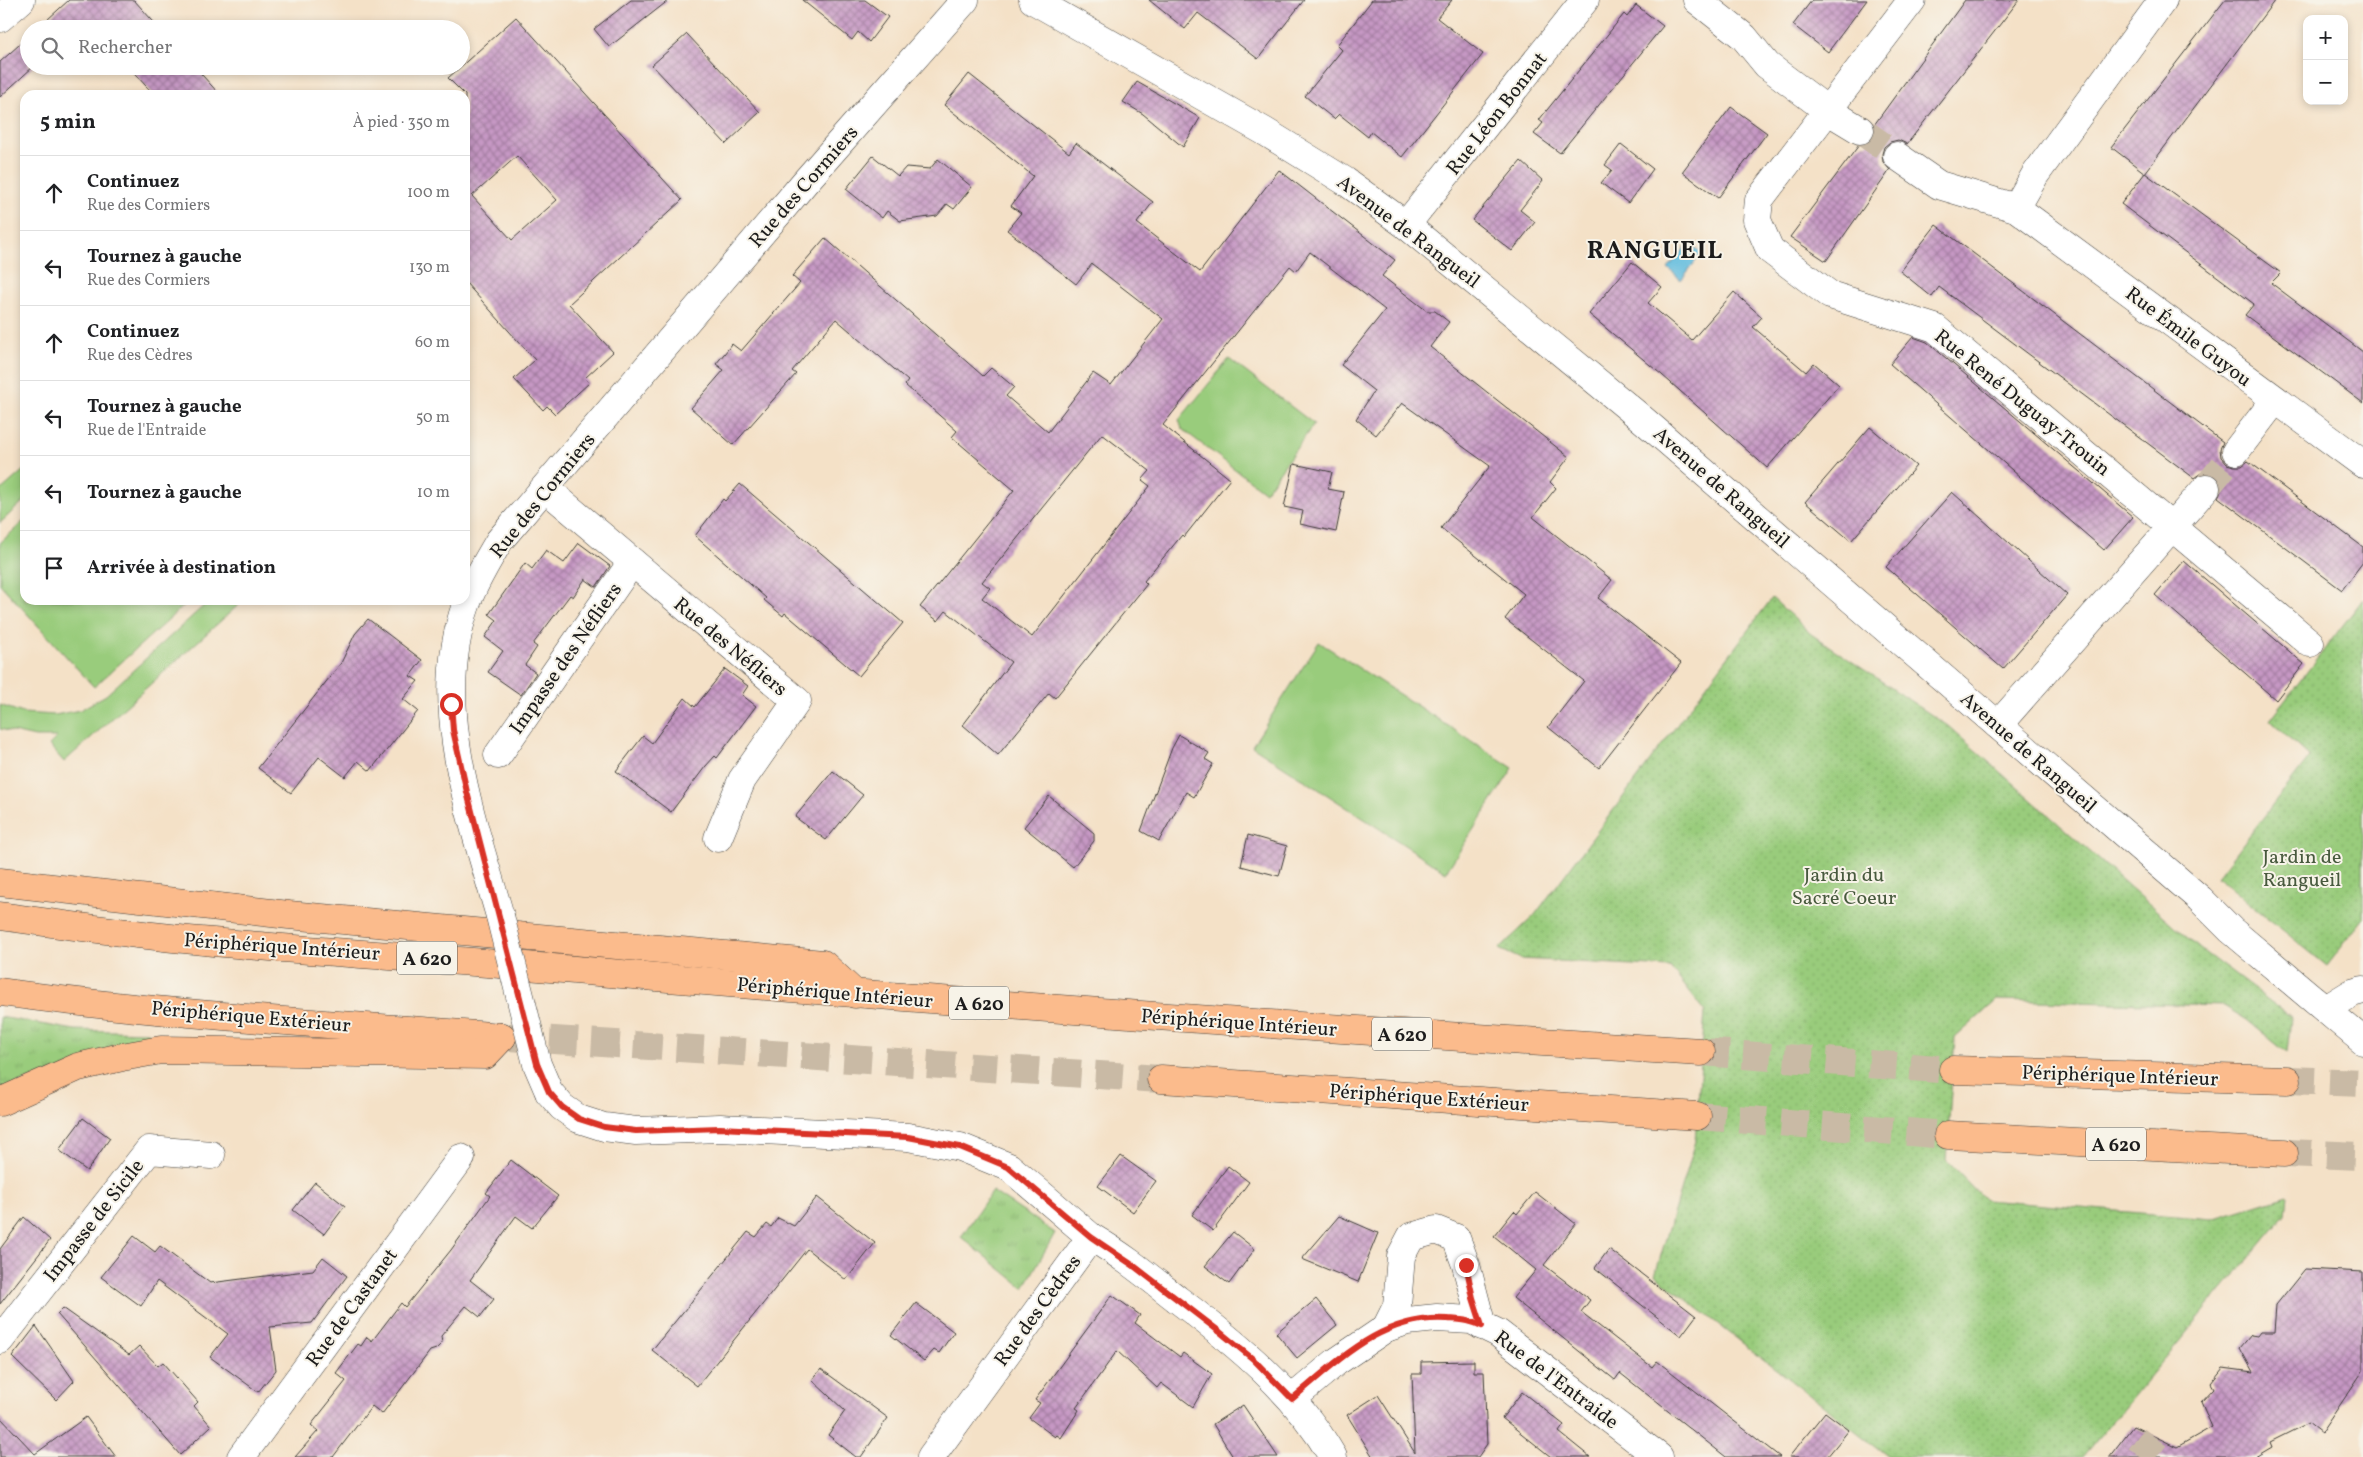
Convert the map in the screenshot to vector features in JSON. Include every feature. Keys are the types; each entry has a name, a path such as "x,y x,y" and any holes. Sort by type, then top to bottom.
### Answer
{"highway":[{"path":"0,868 32,873 46,888"},
{"path":"0,882 289,915 824,964 855,994"},
{"name":"Périphérique Intérieur","path":"0,916 93,930 215,943 405,956 855,994 1471,1038 1701,1052"},
{"name":"Périphérique Extérieur","path":"0,992 50,999 273,1019 502,1036 485,1055 161,1050 78,1067 0,1102"},
{"name":"Périphérique Intérieur","path":"1954,1070 2286,1080"},
{"name":"Périphérique Extérieur","path":"1161,1078 1697,1116"},
{"name":"A 620","path":"1948,1135 2284,1153"}],"street":[{"path":"0,18 21,0"},
{"name":"Rue des Cormiers","path":"470,597 478,578 499,541 806,182 965,0"},
{"name":"Avenue de Rangueil","path":"1033,0 1264,130 1345,181 1406,225 1634,412 2200,899 2231,930 2363,1041"},
{"name":"Rue Léon Bonnat","path":"1406,225 1585,0"},
{"path":"1698,0 1744,37 1767,65 1828,110 1860,130"},
{"name":"Rue René Duguay-Trouin","path":"1912,0 1759,200 1757,220 1770,250 1830,295 1935,328 2310,643"},
{"path":"2016,208 2035,175 2163,0"},
{"name":"Rue Émile Guyou","path":"1897,156 1939,185 2016,208 2363,464"},
{"path":"2236,451 2275,400"},
{"name":"Rue des Néfliers","path":"545,488 797,701 742,780 718,838"},
{"path":"1998,725 2174,527 2206,488"},
{"name":"Impasse des Néfliers","path":"498,755 632,562"},
{"name":"Rue des Cormiers","path":"466,605 452,670 453,730 467,792 537,1064 549,1092 562,1107 579,1119 604,1127 636,1131 720,1128 908,1137 960,1147 1008,1167 1091,1237"},
{"path":"2326,1009 2352,993 2363,990"},
{"name":"Impasse de Sicile","path":"0,1340 149,1150 211,1155"},
{"name":"Rue de Castanet","path":"241,1457 460,1158"},
{"path":"1386,1328 1397,1306 1401,1256 1410,1237 1436,1230 1456,1238 1466,1265 1473,1298 1482,1326"},
{"name":"Rue des Cèdres","path":"931,1457 1091,1237 1134,1266 1253,1359 1292,1399 1333,1457"},
{"name":"Rue de l'Entraide","path":"1292,1399 1336,1362 1386,1328 1408,1321 1437,1318 1471,1320 1498,1333 1659,1457"}],"green space":[{"path":"1229,359 1314,424 1265,492 1182,429 1179,420"},
{"path":"20,473 20,505 0,523 0,491"},
{"path":"20,525 20,605 184,605 94,687 0,584 0,543"},
{"name":"Jardin du Sacré Coeur","path":"1772,598 1811,634 1948,726 2200,949 2291,1017 2287,1053 2247,1020 2224,1006 1997,1000 1955,1038 1946,1160 1985,1200 2212,1219 2287,1195 2285,1214 2083,1457 1889,1457 1655,1275 1695,1141 1705,1012 1670,967 1521,959 1499,949 1534,916"},
{"name":"Jardin de Rangueil","path":"2363,599 2363,919 2327,966 2217,877 2310,757 2270,720"},
{"path":"205,605 238,605 64,762 49,745 57,737 35,737 0,729 0,705 23,713 55,715 80,710 106,695"},
{"path":"1319,642 1513,768 1446,872 1252,746"},
{"path":"0,1017 75,1030 149,1032 149,1040 0,1089"},
{"path":"992,1191 1055,1233 1024,1288 961,1237"}],"water":[{"path":"1689,243 1702,253 1681,280 1668,268"}],"building":[{"path":"69,0 134,0 152,20 47,20"},
{"path":"631,0 669,0 609,47 594,29"},
{"path":"802,0 865,0 888,17 869,42 858,32 852,40"},
{"path":"1149,0 1304,0 1258,59 1198,13 1185,29"},
{"path":"1372,0 1452,0 1437,18 1483,54 1402,157 1371,132 1368,137 1339,114 1334,119 1305,96 1342,50 1337,45"},
{"path":"1812,0 1867,0 1828,52 1793,25"},
{"path":"1965,0 2019,0 1907,144 1898,140 1890,142 1884,147 1882,154 1883,162 1890,170 1826,261 1790,237 1859,145 1867,144 1873,138 1876,131 1874,125"},
{"path":"2225,0 2275,0 2145,173 2111,147"},
{"path":"1636,5 1663,26 1560,153 1534,134 1543,123 1539,120 1624,14 1627,17"},
{"path":"516,17 682,200 569,304 613,352 585,378 589,383 555,414 547,406 543,410 514,379 535,360 470,288 470,90 460,90 448,78 451,75 470,75 470,58","holes":["517,156 557,200 512,240 472,196"]},
{"path":"687,34 760,112 726,144 652,65"},
{"path":"20,44 20,75 24,75 0,97 0,62"},
{"path":"969,74 1069,153 1076,143 1153,202 1137,223 1200,272 1279,170 1395,260 1382,276 1427,311 1435,311 1449,322 1430,347 1569,457 1550,482 1556,488 1533,517 1612,580 1598,598 1681,663 1599,768 1548,727 1584,681 1505,619 1524,594 1441,528 1490,466 1402,403 1376,435 1356,419 1374,391 1341,365 1385,310 1310,252 1296,271 1290,266 1163,425 1230,479 1184,537 1182,535 1144,581 1147,584 1055,698 1049,693 998,755 963,725 1011,662 946,611 938,621 920,607 1014,490 952,437 957,431 905,385 908,381 836,319 792,371 796,374 733,445 691,408 724,370 716,364 732,344 741,351 800,283 792,276 825,238 983,376 991,368 1014,387 1006,396 1048,432 1093,373 1111,385 1163,319 1092,264 1076,284 1007,230 1021,213 1011,206 1033,176 944,105","holes":["1102,434 1150,471 1142,480 1150,486 1032,637 982,598 990,588 982,582"]},
{"path":"136,75 202,75 216,90 150,90"},
{"path":"1137,82 1200,118 1183,147 1143,114 1123,102"},
{"path":"1731,107 1767,133 1718,198 1682,172"},
{"path":"1621,144 1653,169 1628,203 1601,183 1612,170 1605,165"},
{"path":"873,156 898,176 906,167 930,169 938,159 972,187 954,209 947,204 937,216 900,221 887,211 882,218 846,189"},
{"path":"1521,161 1543,181 1520,210 1535,222 1512,251 1472,220"},
{"path":"2145,173 2281,273 2271,283 2363,352 2363,403 2245,315 2254,304 2121,204"},
{"path":"1936,225 2223,442 2220,449 2221,457 2227,464 2242,466 2248,461 2363,547 2363,562 2342,590 2218,497 2221,491 2221,483 2216,476 2210,473 2201,473 2194,478 1939,287 1932,297 1900,271"},
{"path":"1632,262 1662,287 1648,303 1692,340 1734,292 1762,317 1753,327 1806,372 1814,363 1839,385 1767,468 1662,375 1589,314"},
{"path":"1913,337 1927,342 2133,517 2104,550 1890,364"},
{"path":"1870,427 1916,466 1851,541 1805,502"},
{"path":"1294,464 1332,472 1328,489 1344,492 1336,532 1300,524 1303,511 1284,507"},
{"path":"740,484 903,623 859,676 785,613 783,616 764,600 766,598 695,536 723,499 725,501"},
{"path":"1952,492 2067,595 2003,669 1886,567"},
{"path":"579,543 610,566 596,587 585,579 573,597 570,595 533,644 537,647 525,665 536,673 521,695 488,672 503,651 485,637 497,620 489,614 525,563 532,569 546,550 564,563"},
{"path":"2184,561 2304,664 2276,700 2155,595"},
{"path":"368,619 422,660 410,676 418,681 403,699 418,711 370,771 358,761 345,777 319,757 291,793 258,768 341,663 355,634"},
{"path":"725,669 748,686 742,695 756,706 717,758 715,756 705,767 671,812 616,771 643,736 652,743 685,698 695,707"},
{"path":"1179,735 1209,753 1205,759 1213,764 1194,797 1186,792 1159,841 1141,831 1172,748"},
{"path":"833,771 863,795 826,840 795,817"},
{"path":"1049,796 1094,833 1094,841 1073,867 1024,827"},
{"path":"1248,835 1287,846 1279,876 1241,866"},
{"path":"83,1118 110,1138 87,1171 59,1150"},
{"path":"1121,1156 1156,1181 1133,1212 1098,1186"},
{"path":"511,1160 558,1196 532,1228 516,1216 470,1280 494,1299 480,1317 466,1306 441,1336 442,1343 436,1349 430,1351 382,1414 372,1406 333,1457 295,1457 318,1431 311,1425 346,1381 336,1373 358,1344 361,1346 367,1337 372,1341 401,1303 405,1307 451,1250 490,1196 486,1193"},
{"path":"1228,1166 1249,1182 1213,1231 1192,1215"},
{"path":"315,1182 345,1206 324,1234 293,1210"},
{"path":"1535,1192 1576,1224 1544,1265 1590,1300 1581,1312 1652,1367 1657,1361 1780,1457 1726,1457 1620,1373 1615,1380 1513,1298 1536,1270 1494,1236 1514,1211 1517,1214"},
{"path":"817,1197 875,1243 846,1280 807,1249 697,1386 652,1350 748,1232 756,1237 767,1224 771,1227 778,1218 794,1226"},
{"path":"1339,1216 1378,1233 1358,1282 1302,1259"},
{"path":"24,1217 50,1240 0,1304 0,1249"},
{"path":"1233,1232 1255,1249 1229,1284 1205,1266"},
{"path":"134,1236 155,1252 160,1246 210,1283 313,1270 323,1257 347,1276 312,1323 270,1327 276,1370 258,1392 210,1357 228,1334 157,1281 141,1306 101,1277"},
{"path":"1609,1249 1696,1316 1681,1336 1595,1268"},
{"path":"2305,1269 2363,1272 2363,1371 2321,1433 2308,1423 2270,1442 2272,1447 2255,1457 2109,1457 2133,1426 2177,1447 2212,1427 2201,1402 2214,1388 2211,1383 2223,1368 2253,1372 2240,1348 2251,1335 2257,1336 2260,1332 2274,1332 2276,1305"},
{"path":"1112,1295 1140,1315 1135,1323 1180,1357 1183,1353 1212,1374 1193,1407 1161,1383 1157,1388 1117,1351 1076,1408 1079,1410 1061,1438 1057,1435 1055,1437 1029,1418 1040,1403 1035,1400"},
{"path":"1316,1299 1337,1325 1297,1358 1276,1333"},
{"path":"916,1303 954,1332 939,1353 934,1350 924,1361 891,1335"},
{"path":"63,1308 129,1355 139,1346 158,1366 163,1362 198,1402 194,1406 211,1426 180,1455 57,1314"},
{"path":"36,1326 74,1381 56,1400 12,1357"},
{"path":"1474,1361 1474,1372 1484,1372 1487,1444 1478,1457 1373,1457 1347,1415 1378,1395 1415,1453 1412,1374 1421,1374 1421,1362"},
{"path":"821,1369 888,1418 861,1457 856,1457 828,1435 845,1411 812,1380"},
{"path":"1522,1392 1564,1425 1559,1432 1590,1457 1551,1457 1502,1418"},
{"path":"1243,1405 1278,1457 1233,1457 1213,1424"},
{"path":"1825,1412 1849,1430 1827,1457 1789,1457"},
{"path":"0,1417 35,1454 86,1417 116,1457 0,1457"}],"tunnel":[{"path":"1860,130 1897,156"},
{"path":"2206,488 2236,451"},
{"path":"508,1037 1161,1079"},
{"path":"1701,1052 1953,1070"},
{"path":"2287,1080 2363,1083"},
{"path":"1697,1116 1948,1135"},
{"path":"2284,1153 2363,1156"},
{"path":"2140,1457 2155,1437"}],"district":[{"name":"RANGUEIL","path":"1655,249"}],"route":[{"path":"451,704 453,730 467,792 537,1064 549,1092 562,1107 579,1119 604,1127 636,1131 720,1128 908,1137 960,1147 1008,1167 1091,1237 1110,1248 1220,1332 1253,1359 1292,1399 1336,1362 1386,1328 1408,1321 1437,1318 1471,1320 1482,1326 1473,1298 1466,1265"}]}
